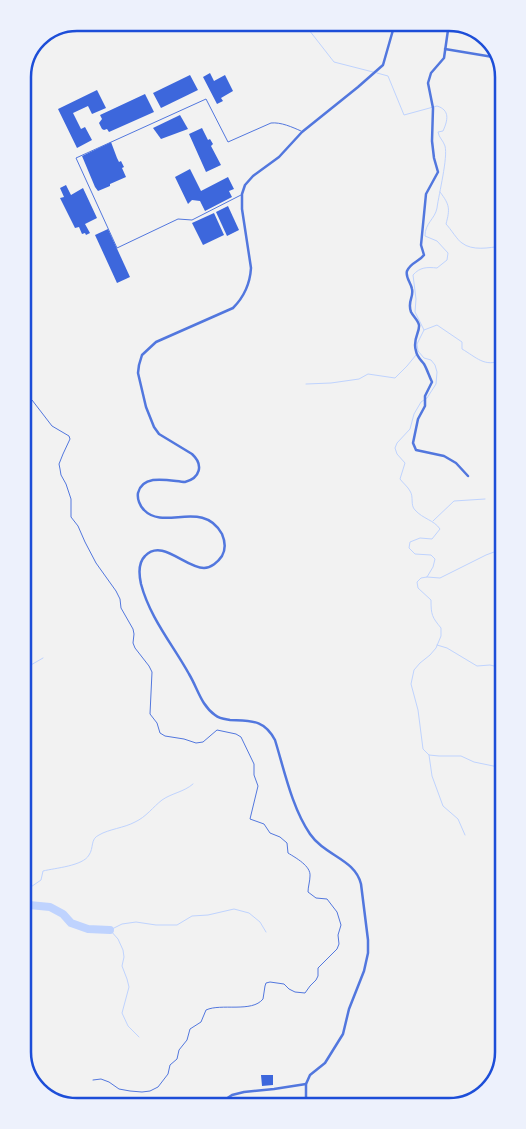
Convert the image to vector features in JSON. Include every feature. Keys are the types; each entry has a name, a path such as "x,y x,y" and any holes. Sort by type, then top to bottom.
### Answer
{"street":[{"path":"306,1098 306,1084 310,1075 325,1062 343,1034 349,1009 364,971 368,952 368,940 359,876 349,865 323,848 310,834 294,801 271,732 262,724 256,722 222,719 204,705 189,674 158,625 143,593 140,579 140,562 150,551 166,551 201,568 210,567 216,563 225,549 221,533 210,520 195,516 169,517 149,515 138,501 138,494 145,482 151,480 190,481 198,472 199,465 192,454 160,434 154,427 146,407 138,365 142,355 156,342 233,308 238,303 246,290 251,268 243,223 242,194 245,185 253,176 279,157 302,132 383,65 393,31"},
{"path":"448,31 444,58 430,73 428,83 432,106 432,141 438,172 426,194 421,245 424,255 408,268 406,274 412,290 409,302 412,313 419,323 414,344 417,355 432,382 425,396 425,406 418,419 413,443 416,450 444,456 456,463 468,476"},
{"path":"445,49 490,56"},
{"path":"228,1098 238,1093 306,1084"}],"lane":[{"path":"242,194 192,220 178,219 118,248 76,158 206,100 228,142 271,123 292,127 302,132"},
{"path":"31,400 52,426 69,436 70,439 63,454 60,469 71,499 71,517 78,526 96,562 116,591 121,608 133,629 133,644 152,672 150,714 157,723 160,733 165,736 196,743 203,742 213,732 218,730 241,737 254,764 254,775 258,786 250,819 264,824 270,834 280,838 287,844 288,853 308,867 310,872 308,892 316,898 327,900 337,912 340,925 337,949 318,968 316,980 305,993 295,992 284,984 270,982 264,986 262,999 256,1005 206,1010 201,1022 190,1028 187,1040 179,1050 177,1059 170,1065 168,1074 158,1087 150,1091 130,1092 119,1089 101,1079 93,1080"}],"building":[{"path":"210,73 214,81 225,75 233,91 221,98 223,101 217,104 203,77"},
{"path":"190,75 198,90 161,108 153,93"},
{"path":"97,90 106,108 92,114 88,106 73,113 81,129 85,127 92,140 77,148 58,109"},
{"path":"145,94 154,112 109,132 107,129 102,129 99,123 102,119 100,115"},
{"path":"180,115 188,129 161,139 153,128"},
{"path":"202,128 208,140 210,139 213,144 211,146 221,165 206,172 189,134"},
{"path":"111,142 119,162 121,161 124,167 122,168 126,177 98,191 82,156"},
{"path":"190,169 201,191 228,177 234,189 229,191 232,197 205,211 200,201 192,200 188,204 175,177"},
{"path":"66,185 71,195 83,188 97,218 85,224 90,233 86,235 85,233 82,234 79,227 75,228 60,198 64,197 60,188"},
{"path":"228,206 239,230 227,236 216,212"},
{"path":"214,213 224,235 203,245 192,223"},
{"path":"108,229 130,277 117,283 95,235"},
{"path":"261,1075 273,1075 273,1085 262,1086"}],"waterway":[{"path":"310,31 334,62 373,72"},
{"path":"377,73 388,76 404,115 437,106 444,110 447,116 443,131 438,132 446,151 443,176 436,212 425,232 425,236 437,241 448,253 447,260 437,268 424,268 418,270 413,275 416,299 415,312 424,330 417,344 418,351 424,358 431,360 435,365 437,372 436,384 427,398 421,402 414,414 410,429 397,443 395,448 397,454 405,463 400,479 411,493 414,508 440,529 432,539 420,538 410,542 409,548 415,554 431,555 435,559 427,577 421,578 417,582 418,588 431,600 433,616 441,628 441,636 436,648 414,670 411,684 418,710 423,749 429,755 461,756 474,762 495,766"},
{"path":"440,192 446,200 448,207 446,224 460,242 466,246 476,248 495,247"},
{"path":"424,330 437,325 462,342 462,349 476,358 485,362 495,362"},
{"path":"306,384 359,379 368,374 395,378 416,355"},
{"path":"433,521 454,501 485,499"},
{"path":"427,577 440,578 495,552"},
{"path":"437,645 447,648 477,666 495,666"},
{"path":"31,665 43,658"},
{"path":"429,755 432,776 443,806 458,819 465,835"},
{"path":"31,887 41,880 43,871 61,868 86,859 96,837 139,820 162,800 193,784"},
{"path":"31,905 50,907 63,914 71,923 88,929 110,930"},
{"path":"139,1037 128,1026 122,1013 129,987 122,966 123,950 118,939 110,930 122,924 136,922 156,925 177,925 192,916 208,915 234,909 249,913 260,922 266,932"}]}
